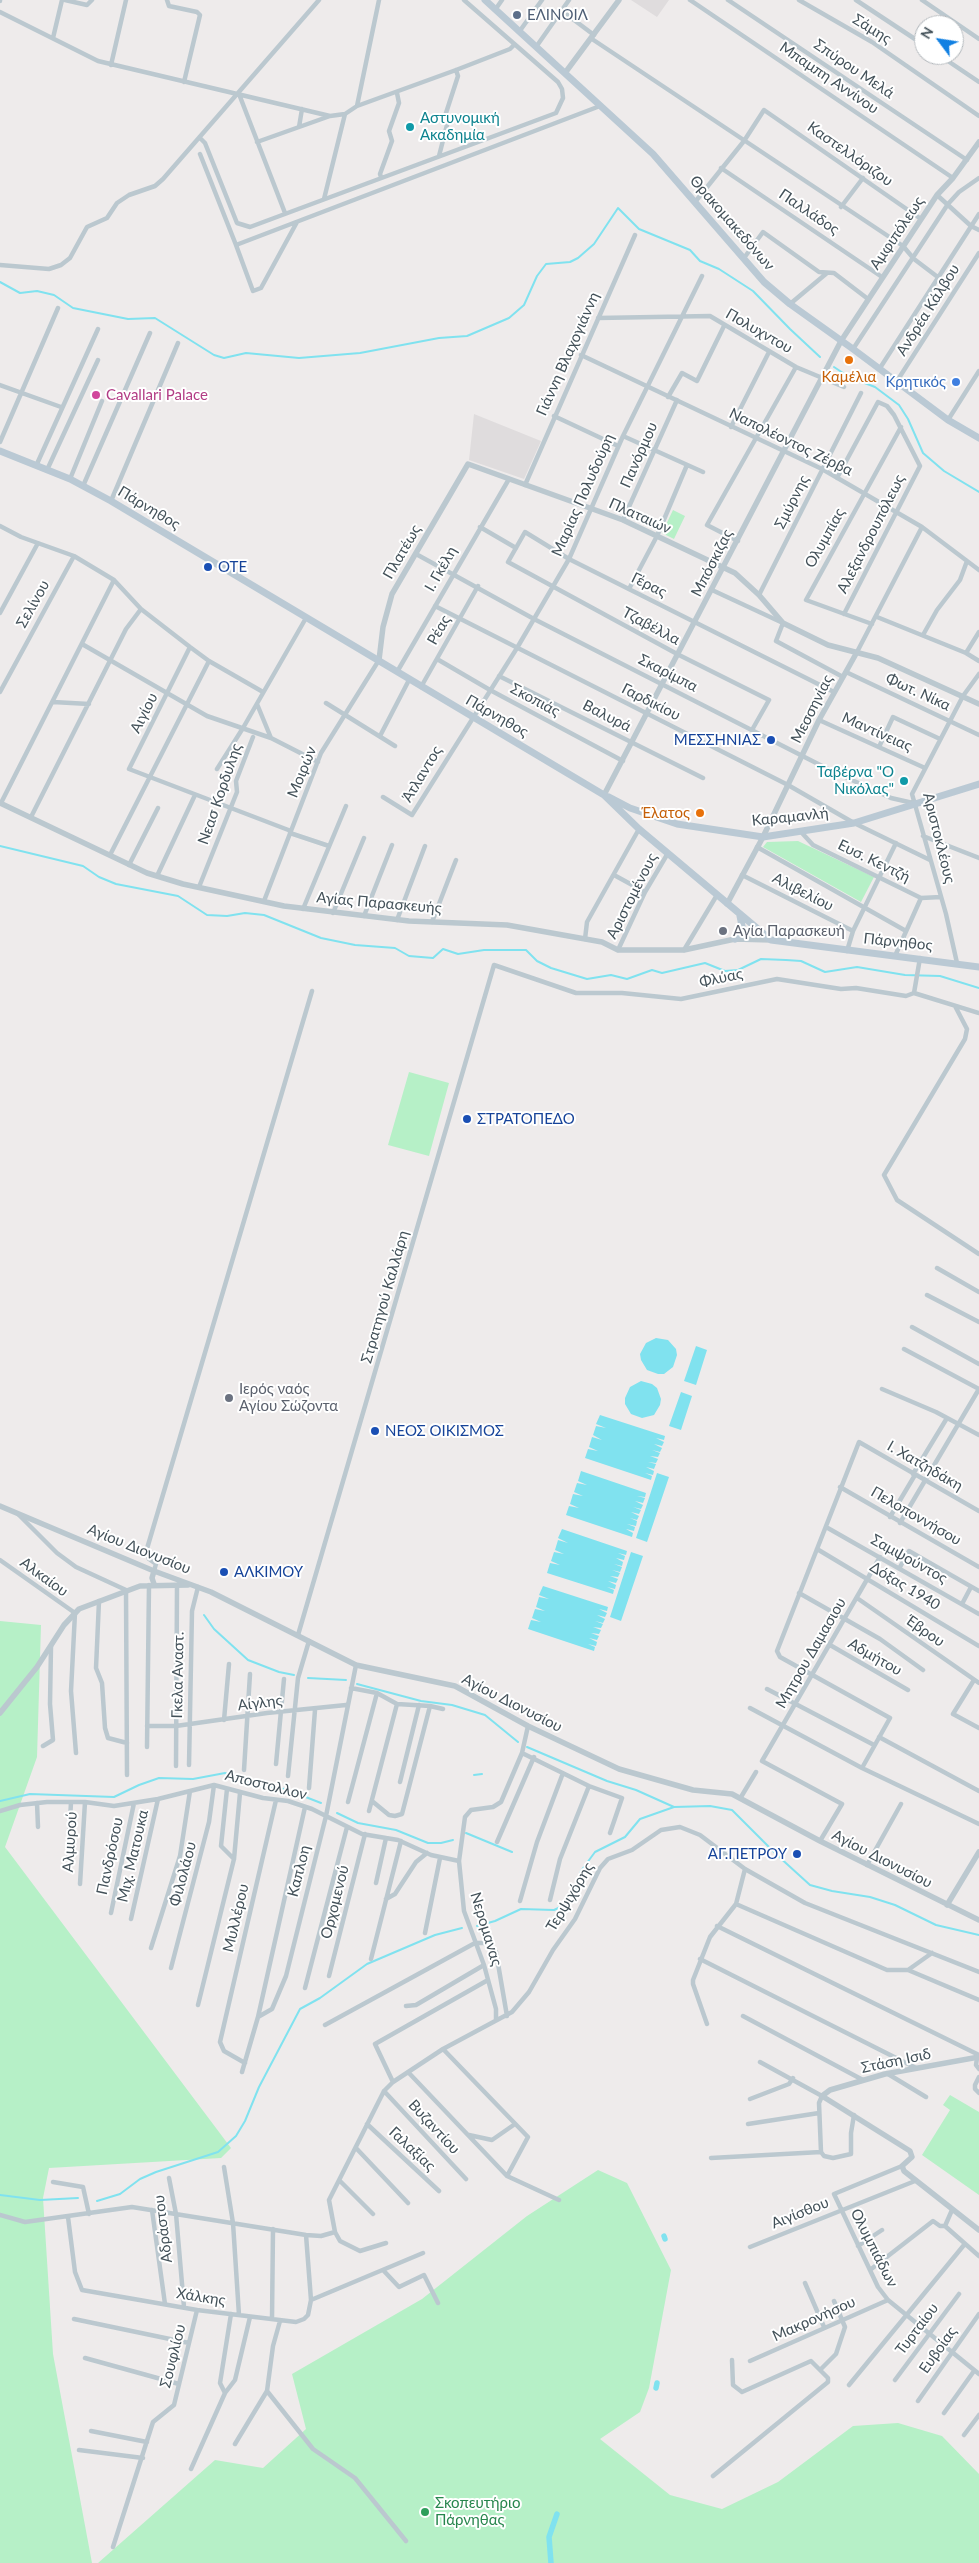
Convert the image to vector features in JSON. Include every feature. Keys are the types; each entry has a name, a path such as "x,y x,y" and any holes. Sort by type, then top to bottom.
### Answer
{"main road":[{"name":"Θρακομακεδόνων","path":"486,1 653,154 764,282 790,304 898,381 948,420 979,438"},
{"name":"Πάρνηθος","path":"0,451 70,479 110,501 604,795 639,828 771,940 920,961 957,963 979,967"},
{"name":"Καραμανλή","path":"604,795 630,808 678,824 763,837 854,823 914,803 977,786"},
{"path":"734,939 743,931 740,915"}],"street":[{"path":"53,38 64,0 87,5 91,4 92,0"},
{"path":"111,65 126,0"},
{"path":"167,0 170,6 196,12 200,15 184,82"},
{"path":"0,265 34,270 61,266 70,258 84,230 107,218 115,206 129,194 155,186 239,94 319,0"},
{"path":"357,106 379,0"},
{"path":"200,138 205,143 237,223 250,227 556,113 560,107 563,93 558,82 464,0"},
{"path":"495,10 502,0"},
{"path":"519,32 542,0"},
{"path":"536,47 569,0"},
{"path":"565,73 593,37 618,0"},
{"name":"Μπαμπη Αννίνου","path":"690,0 954,178"},
{"name":"Σπύρου Μελά","path":"728,0 966,160"},
{"name":"Σάμης","path":"800,0 872,42 979,116"},
{"path":"856,0 914,38"},
{"path":"922,0 979,39"},
{"path":"562,11 593,37 841,207 903,246 914,259 939,278"},
{"path":"0,12 98,62 330,116"},
{"path":"257,142 330,116 345,114 357,106 397,94 510,49 514,45"},
{"path":"954,65 979,82"},
{"path":"438,156 448,121 446,113 458,76 456,70"},
{"path":"239,94 285,213"},
{"path":"381,177 380,174 392,141 389,131 399,103 397,94"},
{"path":"236,245 600,106"},
{"path":"299,127 302,109"},
{"name":"Καστελλόριζου","path":"744,140 764,110 921,219"},
{"path":"324,199 345,114"},
{"path":"695,202 744,140"},
{"name":"Αμφιπόλεως","path":"841,341 937,195 954,178 979,142"},
{"path":"200,154 253,291 261,288 297,221"},
{"name":"Παλλάδος","path":"721,168 882,277"},
{"path":"841,207 863,178"},
{"path":"853,348 914,259 948,204 959,192 979,178"},
{"path":"937,195 971,226 979,230"},
{"path":"880,368 979,214"},
{"path":"744,258 763,232 819,272 834,273 868,298"},
{"name":"Γιάννη Βλαχογιάννη","path":"525,485 635,234"},
{"name":"Ανδρέα Κάλβου","path":"898,381 979,253"},
{"path":"790,304 827,273"},
{"name":"Μαρίας Πολυδούρη","path":"472,717 517,648 569,559 618,446 702,276"},
{"path":"0,442 58,308"},
{"name":"Πολυχντου","path":"598,318 710,316 796,367 844,387"},
{"path":"668,397 682,373 697,380 724,326"},
{"path":"36,466 61,407 98,329"},
{"path":"83,486 150,333"},
{"name":"Μπόσκιζας","path":"604,795 679,655 841,341"},
{"path":"110,501 178,343"},
{"path":"731,427 769,352"},
{"name":"Ναπολέοντος Ζέρβα","path":"581,355 822,469 922,527 979,570"},
{"path":"46,470 98,360"},
{"path":"738,541 707,525 758,438 796,367"},
{"path":"948,420 979,371"},
{"path":"0,386 61,407"},
{"name":"Σμύρνης","path":"759,595 860,393"},
{"name":"Πανόρμου","path":"624,520 677,400"},
{"path":"70,479 102,401"},
{"path":"837,478 878,402 887,406 901,427"},
{"path":"554,416 618,446"},
{"name":"Αλεξανδρουπόλεως","path":"844,614 895,511 920,466 901,427"},
{"name":"Ολυμπίας","path":"872,624 806,600 863,493 901,427"},
{"path":"623,436 703,472"},
{"name":"Πλαταιών","path":"468,464 624,520 735,573 759,595 783,623"},
{"name":"Πλατέως","path":"379,660 380,645 390,600 468,464"},
{"path":"629,589 657,536 687,464"},
{"name":"Ι. Γκέλη","path":"397,672 509,479"},
{"path":"0,526 74,556 114,580 141,609 190,647 209,661 263,692"},
{"path":"480,527 516,548"},
{"name":"Μεσσηνίας","path":"727,904 763,837 819,720 877,617 922,527"},
{"name":"Γέρας","path":"516,548 525,532 569,559 834,692"},
{"path":"0,613 2,603 38,543"},
{"name":"Τζαβέλλα","path":"516,548 508,562 552,588 769,700 752,730"},
{"name":"Σκαρίμπα","path":"416,554 478,586 534,619 752,730 891,798 914,803"},
{"name":"Σελίνου","path":"0,692 74,556"},
{"path":"923,635 937,610 960,580 967,561"},
{"path":"1,803 114,580"},
{"name":"Ρέας","path":"421,687 478,586"},
{"name":"Πλαταιών","path":"712,590 828,645 878,658 979,704"},
{"name":"Γαρδικίου","path":"435,606 788,785 854,823 930,860"},
{"path":"31,817 126,629 141,609"},
{"path":"877,617 966,653 979,661"},
{"path":"217,769 243,728 306,618"},
{"name":"Φωτ. Νίκα","path":"783,623 776,641 979,735"},
{"path":"966,653 979,632"},
{"path":"82,644 110,663 188,703 207,716 271,738 318,762"},
{"name":"Αιγίου","path":"149,778 129,769 190,647"},
{"name":"Σκοπιάς","path":"437,659 490,690 623,761"},
{"name":"Μοιρών","path":"264,901 321,753 379,660"},
{"path":"110,855 209,661"},
{"name":"Αριστοκλέους","path":"957,963 941,897 912,794 963,696 979,674"},
{"path":"0,676 6,680"},
{"name":"Βαλυρά","path":"499,676 703,778"},
{"path":"380,736 410,680"},
{"path":"53,702 89,704"},
{"path":"326,703 395,746"},
{"path":"257,704 271,738"},
{"name":"Άτλαντος","path":"383,797 412,815 472,717"},
{"path":"879,747 893,717 940,740"},
{"name":"Μαντίνειας","path":"819,720 925,768"},
{"name":"Νεασ Κορδυλης","path":"199,887 237,792 236,781 253,738"},
{"path":"149,778 329,846"},
{"path":"157,876 195,795"},
{"name":"Αγίας Παρασκευής","path":"1,803 129,865 157,876 199,887 304,909 396,920 508,925 602,942 618,950 684,950 734,939 771,940"},
{"path":"304,909 346,806"},
{"path":"129,865 158,808"},
{"path":"585,939 587,922 639,828"},
{"name":"Ευσ. Κεντζή","path":"802,832 813,845 878,878 921,898 941,897"},
{"path":"923,836 979,858"},
{"path":"333,913 364,838"},
{"path":"847,951 853,930 896,843"},
{"path":"364,916 392,845"},
{"path":"396,920 425,846"},
{"path":"757,847 865,906 906,931"},
{"name":"Αριστομένους","path":"618,950 645,892 668,853"},
{"path":"432,922 456,860"},
{"path":"614,875 645,892"},
{"name":"Αλιβελίου","path":"742,875 853,930"},
{"path":"684,950 717,895"},
{"path":"894,956 921,898"},
{"path":"914,993 920,961"},
{"name":"Φλύας","path":"494,965 570,992 622,993 671,999 777,979 841,989 856,988 906,996 914,993 979,1014"},
{"name":"Στρατηγού Καλλάρη","path":"298,1635 494,965"},
{"path":"146,1747 152,1585 156,1564 149,1559 146,1552 312,991"},
{"path":"954,1005 966,1023 966,1036 884,1175 897,1200 979,1254"},
{"path":"937,1268 979,1292"},
{"path":"927,1295 979,1322"},
{"path":"912,1327 979,1364"},
{"path":"900,1522 960,1424 979,1389 904,1349"},
{"path":"882,1390 960,1424 979,1435"},
{"path":"890,1517 947,1418"},
{"name":"Ι. Χατζηδάκη","path":"840,1487 859,1442 979,1511"},
{"path":"840,1487 777,1653 890,1718 862,1768"},
{"name":"Πελοποννήσου","path":"840,1487 979,1567"},
{"name":"Αγίου Διονυσίου","path":"0,1506 154,1571 195,1586 356,1664 455,1686 528,1726 619,1769 693,1790 724,1792 741,1797 820,1841 979,1920"},
{"path":"15,1511 57,1553 76,1567 126,1590"},
{"name":"Σαμψούντος","path":"826,1527 900,1567 979,1614"},
{"name":"Δόξας 1940","path":"817,1549 979,1646"},
{"path":"900,1567 909,1551 979,1591"},
{"name":"Μητρου Δαμασιου","path":"820,1841 842,1804 762,1761 880,1556"},
{"name":"Αλκαίου","path":"0,1560 75,1613"},
{"path":"0,1713 37,1667 64,1625 75,1613 126,1590 152,1585 195,1586"},
{"path":"176,1766 177,1585"},
{"name":"Γκελα Αναστ.","path":"189,1765 192,1611 195,1586"},
{"path":"962,1604 971,1587"},
{"path":"126,1590 127,1775"},
{"path":"799,1593 898,1650 923,1670"},
{"name":"Έβρου","path":"857,1598 977,1682"},
{"path":"99,1601 96,1668 102,1683 105,1728 108,1738 127,1743"},
{"path":"75,1613 71,1691 76,1753"},
{"path":"288,1776 298,1678 310,1641"},
{"path":"44,1746 53,1740 50,1704 51,1645"},
{"name":"Αδμήτου","path":"830,1645 908,1690"},
{"path":"224,1720 229,1664"},
{"name":"Καπλοη","path":"258,2017 272,2010 286,1976 326,1816 346,1705 356,1664"},
{"path":"244,1770 250,1674"},
{"path":"276,1764 284,1679"},
{"path":"977,1682 953,1714 979,1728"},
{"path":"350,1688 377,1693 397,1704 430,1706 443,1709"},
{"path":"767,1689 874,1745"},
{"path":"348,1802 377,1693"},
{"path":"369,1811 397,1704"},
{"name":"Αίγλης","path":"147,1726 176,1726 346,1705"},
{"path":"400,1782 419,1705"},
{"path":"372,1801 389,1815 402,1814 430,1706"},
{"path":"750,1708 862,1768 979,1824"},
{"path":"310,1788 315,1710"},
{"name":"Νερομανας","path":"496,2019 496,2009 484,1965 464,1911 459,1861 466,1817 472,1810 493,1807 501,1802 522,1753 528,1726"},
{"path":"879,1738 979,1791"},
{"path":"522,1753 534,1757 589,1786 622,1798 610,1833"},
{"path":"497,1842 534,1757"},
{"path":"741,1797 756,1772"},
{"path":"520,1901 537,1842 563,1773"},
{"name":"Αποστολλον","path":"0,1811 13,1806 37,1803 85,1802 114,1806 158,1799 214,1785 240,1793 305,1807 365,1834 401,1841 440,1858 459,1861"},
{"name":"Φιλολάου","path":"171,1968 209,1822 214,1785"},
{"path":"550,1900 560,1859 589,1786"},
{"path":"227,1789 221,1846 234,1859"},
{"path":"151,1948 180,1856 190,1791"},
{"path":"198,2005 234,1859 240,1793"},
{"name":"Μιχ. Ματουκα","path":"132,1919 158,1799"},
{"name":"Μυλλέρου","path":"245,2063 224,2051 220,2042 276,1800"},
{"path":"68,1858 70,1802"},
{"name":"Αλμυρού","path":"80,1884 85,1802"},
{"path":"37,1803 38,1827"},
{"name":"Πανδρόσου","path":"111,1913 134,1803"},
{"path":"867,1865 901,1804"},
{"path":"242,2072 258,2017 305,1807"},
{"path":"305,1988 347,1827"},
{"name":"Τερψιχόρης","path":"335,2232 329,2200 384,2091 393,2082 443,2050 496,2019 506,2016 529,1992 553,1950 575,1919 600,1868 608,1859 632,1850 661,1830 680,1827 700,1835 745,1869 787,1894 833,1916 979,1972"},
{"name":"Ορχομενού","path":"329,1976 365,1834"},
{"path":"376,1883 386,1838"},
{"path":"371,1960 401,1841"},
{"path":"946,1905 979,1852"},
{"path":"386,1899 395,1894 416,1862 427,1853"},
{"path":"425,1933 440,1858"},
{"path":"707,2024 693,1984 700,1959 717,1926 736,1904 745,1869"},
{"path":"736,1904 887,1970 908,1970 979,2000"},
{"path":"717,1926 978,2057 976,2065 979,2069"},
{"path":"325,2025 475,1943 486,1943 496,1952 506,2016"},
{"path":"908,1970 932,1953"},
{"path":"700,1959 916,2068"},
{"path":"406,2006 416,2006 484,1965"},
{"path":"393,2082 375,2044 488,1980"},
{"path":"743,2016 864,2081"},
{"path":"443,2050 528,2137 507,2176"},
{"name":"Στάση Ισιδ","path":"822,2096 830,2090 888,2074 978,2057"},
{"path":"760,2062 793,2078 912,2153 910,2160 902,2166 915,2181 979,2230"},
{"path":"408,2072 507,2176 559,2200"},
{"path":"888,2074 926,2097"},
{"path":"979,2077 975,2085 975,2089 979,2093"},
{"path":"750,2099 789,2084 793,2078"},
{"name":"Βυζαντίου","path":"384,2091 466,2179"},
{"path":"822,2096 819,2113 821,2152 824,2156 833,2158 852,2154 850,2133 854,2115"},
{"path":"748,2124 819,2113"},
{"name":"Γαλαξίας","path":"367,2124 439,2191"},
{"path":"468,2135 492,2140 515,2124"},
{"path":"356,2148 408,2203"},
{"path":"712,2158 821,2152"},
{"name":"Ολυμπιάδων","path":"902,2166 834,2194 870,2270 888,2300 979,2374"},
{"path":"224,2167 233,2223 240,2315"},
{"name":"Αδράστου","path":"169,2178 176,2214 184,2307"},
{"path":"340,2181 373,2214"},
{"name":"Αιγίσθου","path":"750,2247 915,2181"},
{"path":"53,2182 83,2187 89,2214"},
{"path":"0,2214 25,2222 132,2207 306,2235 321,2236 335,2232 340,2241 360,2250 386,2243"},
{"name":"Αδράστου","path":"152,2210 164,2304"},
{"path":"945,2226 952,2210"},
{"name":"Χάλκης","path":"68,2217 75,2272 82,2290 197,2310 296,2322 308,2315 311,2300"},
{"path":"870,2270 933,2221 940,2226 945,2226 964,2245 979,2256"},
{"path":"272,2320 273,2230"},
{"path":"858,2246 882,2230"},
{"path":"306,2235 311,2300 423,2253"},
{"path":"849,2385 964,2245"},
{"path":"383,2270 399,2288 424,2275 438,2303"},
{"path":"805,2283 824,2327"},
{"name":"Τυρταίου","path":"895,2380 959,2294"},
{"name":"Μακρονήσου","path":"750,2362 842,2318 888,2300"},
{"path":"820,2370 836,2354 845,2327 834,2301"},
{"name":"Σουφλίου","path":"113,2547 153,2422 174,2405 197,2310"},
{"path":"225,2393 220,2382 231,2314"},
{"path":"191,2469 225,2393 235,2380 250,2317"},
{"name":"Ευβοίας","path":"918,2401 978,2317"},
{"path":"74,2319 189,2343"},
{"path":"235,2444 268,2391 273,2346 280,2320"},
{"path":"85,2358 179,2384"},
{"path":"713,2476 828,2382 811,2361 742,2392 733,2384 732,2360"},
{"path":"944,2413 974,2371"},
{"path":"268,2391 313,2450 355,2478 406,2541"},
{"path":"964,2435 979,2415"},
{"path":"92,2431 147,2442"},
{"path":"79,2450 143,2458"}],"shaded area":[{"path":"631,0 669,0 657,17"},
{"path":"474,414 541,441 524,479 469,460"}],"green space":[{"path":"673,510 685,516 674,539 662,533"},
{"path":"798,841 874,877 861,902 763,847 767,842"},
{"path":"409,1072 449,1083 429,1156 388,1145"},
{"path":"0,1621 41,1625 37,1757 5,1847 231,2148 221,2158 49,2168 43,2198 53,2354 92,2563 0,2563"},
{"path":"950,2095 979,2112 979,2195 922,2155 950,2110 943,2105"},
{"path":"598,2170 627,2183 671,2270 649,2388 640,2412 600,2439 670,2495 722,2509 778,2482 853,2426 898,2423 942,2436 979,2474 979,2563 98,2563 215,2460 263,2468 306,2429 292,2374 422,2299 527,2216"}],"water":[{"path":"656,1338 668,1340 676,1349 677,1355 673,1367 664,1374 647,1370 641,1360 640,1354 646,1343"},
{"path":"696,1346 707,1350 696,1385 684,1381"},
{"path":"641,1381 652,1384 657,1388 661,1399 654,1415 642,1418 631,1414 625,1404 625,1398 630,1387"},
{"path":"681,1392 692,1396 681,1430 669,1426"},
{"path":"600,1415 665,1436 664,1440 656,1438 664,1442 662,1446 654,1444 662,1448 660,1452 652,1450 660,1453 658,1457 650,1456 658,1459 656,1463 648,1462 656,1464 654,1469 646,1467 654,1471 653,1475 645,1473 652,1476 651,1480 585,1458 588,1449 598,1451 589,1447 592,1437 602,1440 593,1435 596,1426 606,1428 596,1424"},
{"path":"581,1471 646,1493 645,1497 637,1496 645,1498 643,1503 635,1501 643,1505 641,1509 633,1507 641,1510 639,1514 631,1512 639,1516 637,1520 630,1518 637,1521 636,1526 627,1524 635,1527 634,1531 626,1529 633,1533 632,1537 566,1515 569,1506 579,1508 570,1504 573,1494 583,1496 574,1492 577,1483 587,1485 578,1481"},
{"path":"657,1473 669,1477 647,1542 636,1538"},
{"path":"562,1529 627,1551 626,1555 618,1553 625,1556 624,1560 616,1558 623,1562 622,1566 614,1564 622,1567 620,1572 612,1570 620,1573 618,1577 610,1576 618,1579 616,1583 608,1581 616,1585 615,1589 607,1587 614,1590 613,1594 547,1573 550,1563 560,1565 551,1561 554,1552 564,1554 555,1550 558,1540 568,1543 558,1538"},
{"path":"631,1552 643,1556 621,1621 610,1617"},
{"path":"543,1586 608,1607 607,1611 599,1609 607,1613 605,1617 597,1615 605,1619 603,1623 595,1621 603,1624 601,1628 593,1627 601,1630 599,1634 591,1633 599,1636 597,1640 589,1638 597,1642 596,1646 588,1644 595,1647 594,1651 528,1629 531,1620 541,1622 532,1618 535,1609 545,1611 536,1607 539,1597 549,1599 539,1595"}],"waterway":[{"path":"0,282 20,293 37,291 54,295 73,308 128,319 155,318 214,355 224,358 246,353 299,358 360,353 439,338 467,336 509,318 524,305 537,276 546,264 570,262 578,258 594,244 618,208 639,229 690,250 700,261 719,269 753,291 820,357"},
{"path":"834,367 849,377 875,387 899,405 908,419 923,453 944,471 979,492"},
{"path":"0,846 83,866 99,877 116,884 178,896 207,915 227,916 245,913 264,915 321,938 355,945 395,948 409,956 433,958 443,949 458,954 484,950 526,950 537,961 551,968 587,979 611,975 627,979 652,970 662,973 705,963 725,971 738,970 761,959 786,960 801,961 825,972 857,967 905,975 940,976 979,988"},
{"path":"204,1615 214,1629 248,1660 279,1672 294,1675"},
{"path":"308,1678 346,1680"},
{"path":"357,1684 421,1701 452,1705 485,1715 518,1742"},
{"path":"527,1747 674,1807 710,1806 732,1810 810,1885 832,1891 870,1897 895,1905 936,1925 979,1935"},
{"path":"0,1801 30,1794 114,1797 159,1778 193,1779 225,1773 256,1786 285,1789 321,1803"},
{"path":"474,1775 482,1774"},
{"path":"477,1926 495,1921 521,1909 554,1910 567,1904 578,1886 581,1871 595,1852 625,1837 640,1819 674,1807"},
{"path":"337,1813 358,1823 396,1830 428,1843 441,1843 453,1840"},
{"path":"466,1833 512,1852"},
{"path":"97,2201 120,2194 140,2179 156,2172 218,2152 236,2136 245,2121 259,2087 300,2009 320,1998 367,1964 435,1935 462,1928"},
{"path":"0,2195 40,2200 78,2198"},
{"path":"656,2388 657,2383"},
{"path":"551,2563 549,2537 557,2514"}],"place":[{"name":"ΕΛΙΝΟΙΛ","path":"517,15"},
{"name":"Αστυνομική Ακαδημία","path":"410,127"},
{"name":"Καμέλια","path":"849,360"},
{"name":"Κρητικός","path":"956,382"},
{"name":"Cavallari Palace","path":"96,395"},
{"name":"ΟΤΕ","path":"208,567"},
{"name":"ΜΕΣΣΗΝΙΑΣ","path":"771,740"},
{"name":"Ταβέρνα \"Ο Νικόλας\"","path":"904,781"},
{"name":"Έλατος","path":"700,813"},
{"name":"Αγία Παρασκευή","path":"723,931"},
{"name":"ΣΤΡΑΤΟΠΕΔΟ","path":"467,1119"},
{"name":"Ιερός ναός Αγίου Σώζοντα","path":"229,1398"},
{"name":"ΝΕΟΣ ΟΙΚΙΣΜΟΣ","path":"375,1431"},
{"name":"ΑΛΚΙΜΟΥ","path":"224,1572"},
{"name":"ΑΓ.ΠΕΤΡΟΥ","path":"797,1854"},
{"name":"Σκοπευτήριο Πάρνηθας","path":"425,2512"}]}
